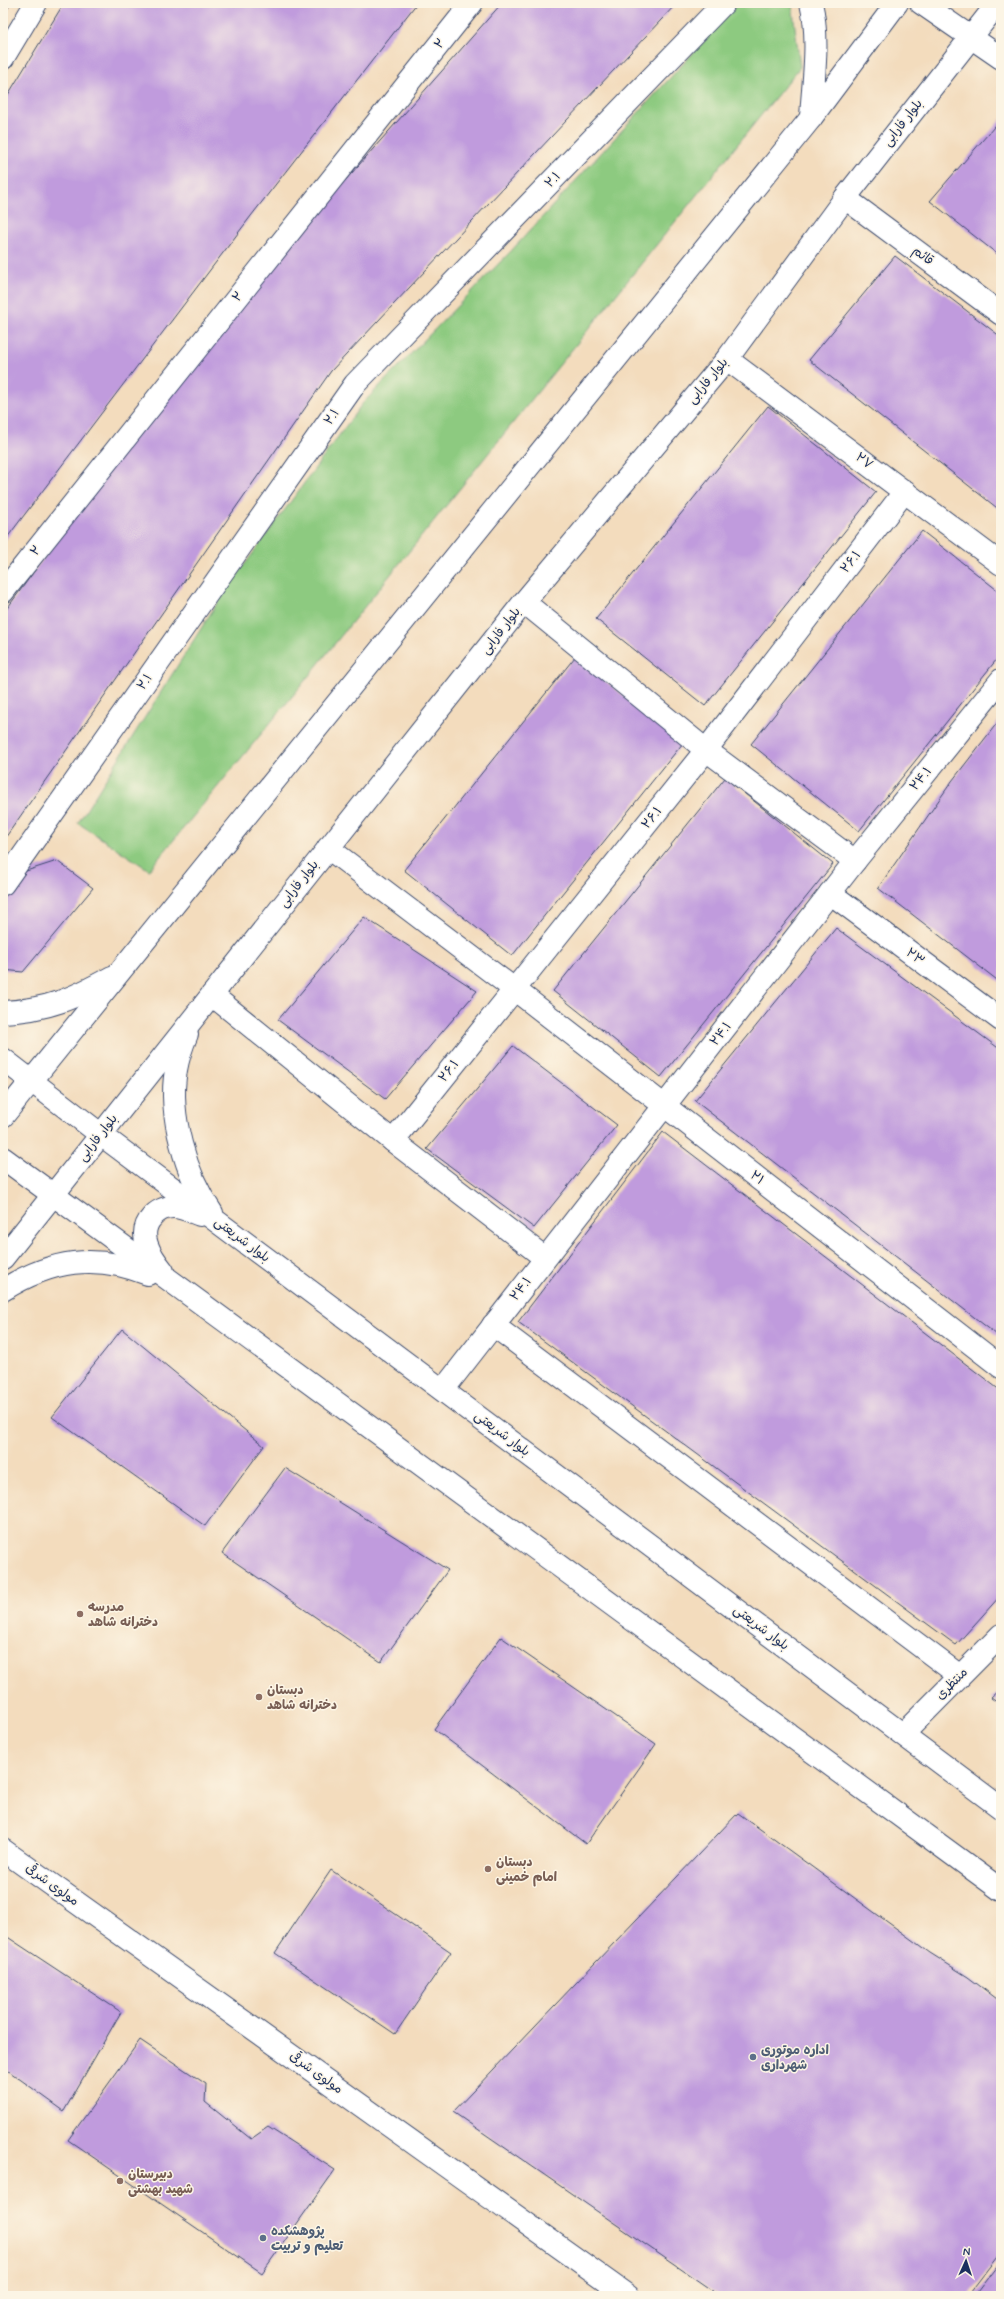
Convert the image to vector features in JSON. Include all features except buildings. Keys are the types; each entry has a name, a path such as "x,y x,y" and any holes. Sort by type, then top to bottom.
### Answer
{"street":[{"path":"3,58 36,3"},
{"name":"۲","path":"3,592 472,3"},
{"name":"۲.۱","path":"3,884 355,384 724,3"},
{"path":"811,3 815,18 816,43 811,118"},
{"path":"3,1116 811,118 897,3"},
{"path":"921,3 1001,58"},
{"name":"بلوار فارابی","path":"3,1258 524,602 727,359 845,198 998,3"},
{"name":"قائم","path":"845,198 1001,314"},
{"name":"۲۷","path":"727,359 906,491 1001,564"},
{"name":"۲۶.۱","path":"394,1141 514,988 706,750 906,491"},
{"path":"524,602 706,750 855,861"},
{"name":"۲۴.۱","path":"443,1390 855,861 1001,680"},
{"name":"۲۱","path":"328,848 514,988 1001,1367"},
{"name":"۲۳","path":"830,893 1001,1020"},
{"path":"3,1012 37,1009 60,1003 120,972"},
{"path":"212,995 394,1141 545,1258"},
{"path":"193,1018 175,1070 175,1096 178,1124 183,1153 194,1180 203,1200 218,1222"},
{"name":"بلوار شریعتی","path":"3,1059 100,1134 1001,1808"},
{"path":"3,1158 174,1285 1001,1890"},
{"path":"174,1285 153,1259 144,1239 146,1223 157,1210 173,1207 218,1222"},
{"path":"3,1290 18,1280 54,1267 84,1261 124,1265 174,1285"},
{"path":"493,1325 960,1676"},
{"name":"منتظری","path":"903,1734 1001,1634"},
{"name":"مولوی شرقی","path":"3,1850 628,2296"}],"green space":[{"path":"739,3 792,3 800,67 295,693 149,870 78,823 221,597 362,404 512,250"}],"place":[{"name":"مدرسه دخترانه شاهد","path":"80,1614"},
{"name":"دبستان دخترانه شاهد","path":"259,1697"},
{"name":"دبستان امام خمینی","path":"488,1869"},
{"name":"اداره موتوری شهرداری","path":"753,2057"},
{"name":"دبیرستان شهید بهشتی","path":"120,2181"},
{"name":"پژوهشکده تعلیم و تربیت","path":"263,2238"}]}
